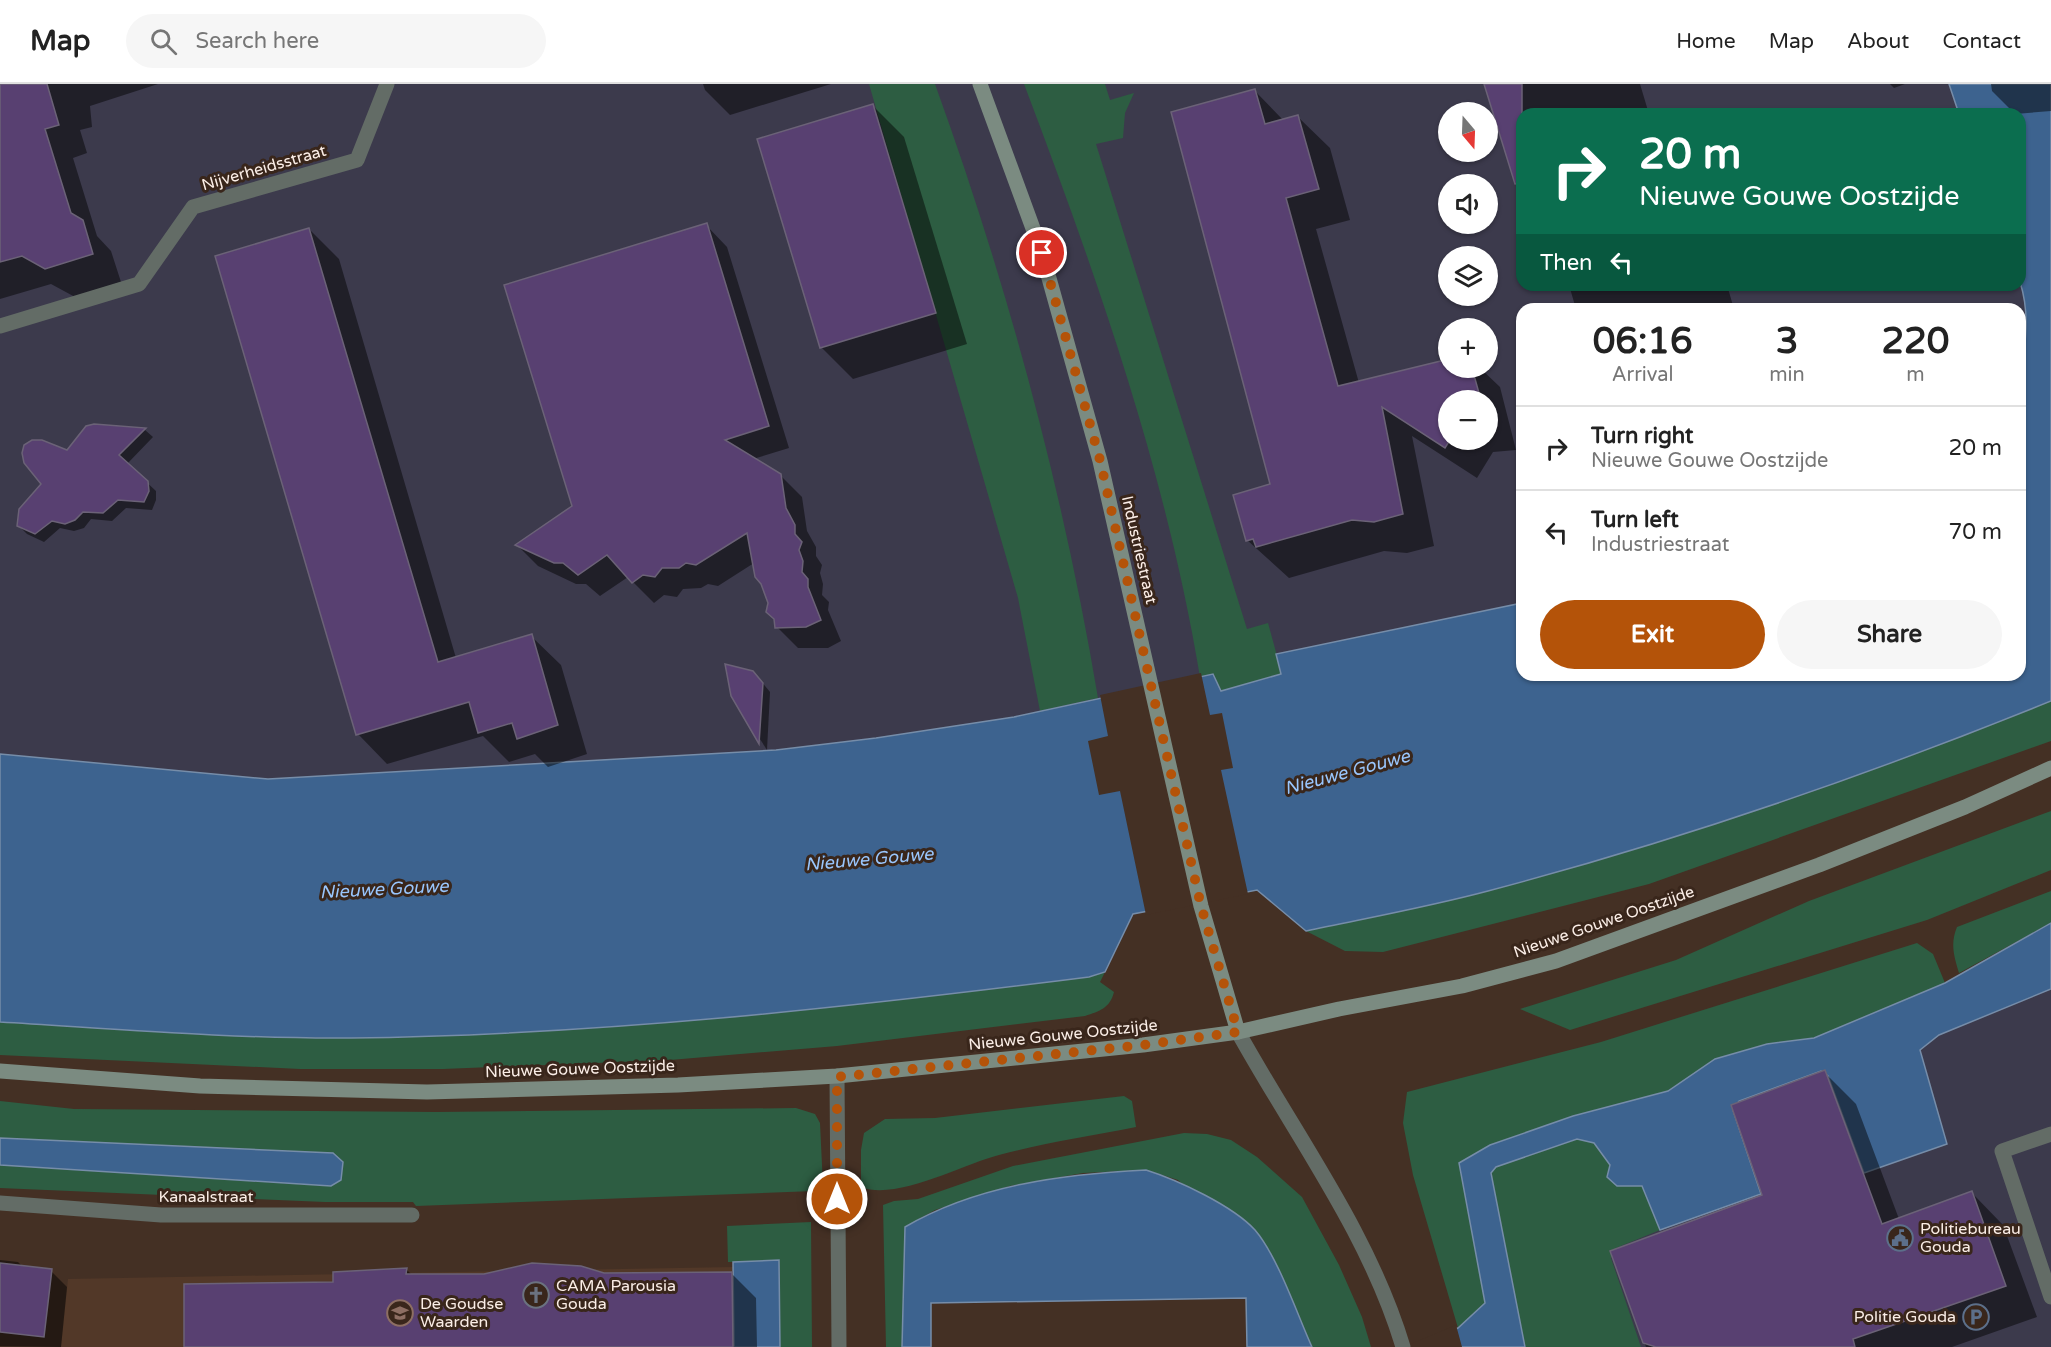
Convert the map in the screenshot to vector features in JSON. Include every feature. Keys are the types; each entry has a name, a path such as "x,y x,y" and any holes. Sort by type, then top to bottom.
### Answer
{"main road":[{"name":"Industriestraat","path":"980,84 1042,253 1100,460 1201,906 1238,1032"},
{"name":"Nieuwe Gouwe Oostzijde","path":"0,1071 200,1086 427,1092 678,1085 837,1077 1143,1045 1238,1032 1339,1009 1462,986 1556,961 1819,865 1965,807 2051,768"}],"street":[{"name":"Nijverheidsstraat","path":"0,326 139,284 193,207 357,160 387,84"},
{"path":"1238,1032 1279,1106 1354,1229 1397,1327 1403,1347"},
{"path":"837,1077 839,1347"},
{"path":"2051,1134 2001,1151 2051,1297"},
{"name":"Kanaalstraat","path":"0,1203 161,1215 412,1215"}],"shaded area":[{"path":"0,84 1949,84 1957,108 1516,108 1516,291 2023,291 2025,303 1516,303 1516,604 1277,654 1169,683 1014,717 876,738 776,750 268,779 0,754"},
{"path":"2051,923 2051,1347 1472,1347 1424,1171 1945,983"},
{"name":"De Goudse Waarden","path":"735,1267 736,1347 61,1347 68,1279"}],"green space":[{"path":"869,84 935,84 986,234 1030,387 1068,542 1098,698 1040,711 1018,598"},
{"path":"1024,84 1105,84 1110,100 1134,93 1125,113 1123,138 1096,144 1247,629 1268,623 1282,674 1221,692 1200,677 1186,601 1149,450 1103,302"},
{"path":"2051,701 2051,741 1649,884 1383,952 1345,951 1306,931 1465,897 1631,850 1842,781"},
{"path":"2051,811 2051,870 1927,920 1570,1030 1520,1009 1676,960 1809,901"},
{"path":"2051,891 2051,923 1959,973 1953,945 1957,927"},
{"path":"1917,943 1933,954 1945,983 1814,1038 1767,1044 1715,1059 1668,1091 1573,1116 1490,1145 1459,1163 1485,1303 1458,1328 1413,1175 1403,1123 1407,1092 1601,1042"},
{"path":"1105,972 1100,982 1114,992 1110,1002 1104,1008 1085,1016 837,1046 670,1060 443,1069 300,1069 0,1055 0,1022 263,1037 351,1038 536,1032 813,1009 1089,977"},
{"path":"1124,1096 1132,1101 1136,1127 999,1155 930,1180 893,1189 876,1190 861,1187 861,1150 864,1133 885,1119 935,1118"},
{"path":"0,1101 74,1109 436,1112 796,1108 815,1114 820,1123 823,1186 814,1191 416,1206 413,1202 325,1202 0,1188 0,1165 330,1186 333,1153 0,1138"},
{"path":"1184,1133 1207,1134 1231,1140 1257,1157 1302,1197 1339,1265 1362,1317 1371,1347 1312,1347 1284,1284 1178,1180 1146,1170 1083,1173 1010,1186 935,1210 905,1227 902,1347 886,1347 883,1205 894,1201 918,1199 1013,1166"},
{"path":"1577,1139 1594,1143 1611,1166 1642,1186 1660,1230 1616,1248 1611,1258 1641,1347 1525,1347 1491,1173 1496,1167"},
{"path":"811,1222 812,1347 780,1347 779,1261 728,1262 727,1226"}],"water":[{"name":"Nieuwe Gouwe","path":"1949,84 2051,84 2051,701 1982,729 1772,805 1560,871 1443,902 1306,931 1257,890 1133,914 1105,972 1089,977 721,1018 536,1032 444,1036 263,1037 0,1022 0,754 268,779 776,750 876,738 1014,717 1213,674 1221,691 1281,674 1276,654 1516,604 1516,681 2026,681 2026,303 2022,291 2026,291 2026,108 1957,108"},
{"path":"2051,923 2051,989 1939,1035 1920,1050 1947,1144 1864,1173 1828,1076 1821,1071 1739,1101 1733,1110 1761,1194 1660,1230 1642,1186 1617,1186 1607,1177 1610,1165 1594,1143 1577,1139 1496,1167 1491,1173 1525,1347 1412,1347 1458,1328 1485,1303 1459,1163 1490,1145 1573,1116 1668,1091 1715,1059 1767,1044 1814,1038 1945,983"},
{"path":"0,1138 333,1153 343,1162 341,1180 331,1186 0,1165"},
{"path":"1146,1170 1173,1180 1219,1203 1255,1230 1272,1255 1312,1347 1247,1347 1246,1298 931,1303 931,1347 902,1347 905,1227 962,1201 1022,1184 1084,1175"},
{"path":"779,1260 780,1347 734,1347 733,1262"}],"pier":[{"path":"1201,673 1210,715 1222,713 1233,768 1221,770 1248,894 1146,915 1120,791 1099,795 1088,741 1108,736 1100,695"},
{"path":"1456,1325 1462,1347 1409,1347 1411,1344"}],"building":[{"path":"0,84 47,84 59,125 45,129 71,213 83,220 93,254 45,269 22,256 0,262"},
{"path":"1484,84 1522,84 1522,108 1516,108 1516,184 1498,129 1498,102 1490,102"},
{"path":"1255,89 1265,124 1298,115 1319,189 1286,198 1338,386 1438,362 1438,378 1475,378 1478,390 1438,390 1438,443 1382,407 1403,514 1374,522 1352,520 1256,547 1253,539 1246,541 1233,495 1270,484 1171,112"},
{"path":"873,104 936,313 820,348 757,139"},
{"path":"707,223 769,426 725,440 781,474 786,508 795,525 795,534 802,542 799,550 803,561 802,572 808,579 808,587 821,620 806,627 775,628 774,619 766,612 768,603 761,584 755,577 747,533 696,565 686,563 679,568 662,568 655,577 643,575 632,583 607,555 578,575 563,563 554,563 515,545 572,506 504,285"},
{"path":"309,228 438,662 532,634 558,725 517,739 512,723 478,733 469,702 356,735 215,256"},
{"path":"94,424 146,428 119,455 148,481 149,491 144,502 118,500 103,513 83,512 75,520 65,524 52,521 35,534 17,526 19,509 41,484 24,463 22,453 24,445 32,440 42,440 67,450 86,426"},
{"path":"725,664 753,671 763,683 759,744 731,696"},
{"path":"1825,1070 1882,1224 1972,1191 2006,1286 1853,1339 1855,1347 1656,1347 1643,1343 1610,1251 1762,1195 1731,1105"},
{"path":"0,1263 52,1269 44,1337 0,1332"},
{"name":"De Goudse Waarden","path":"532,1263 581,1266 604,1273 732,1272 733,1347 184,1347 184,1284 333,1282 333,1272 407,1268 406,1274 484,1274"}],"place":[{"name":"Politiebureau Gouda","path":"1900,1238"},
{"name":"CAMA Parousia Gouda","path":"536,1295"},
{"name":"De Goudse Waarden","path":"400,1313"},
{"name":"Politie Gouda","path":"1976,1317"}],"route":[{"path":"837,1199 837,1077 1143,1045 1238,1032 1201,906 1100,460 1042,253"}]}
